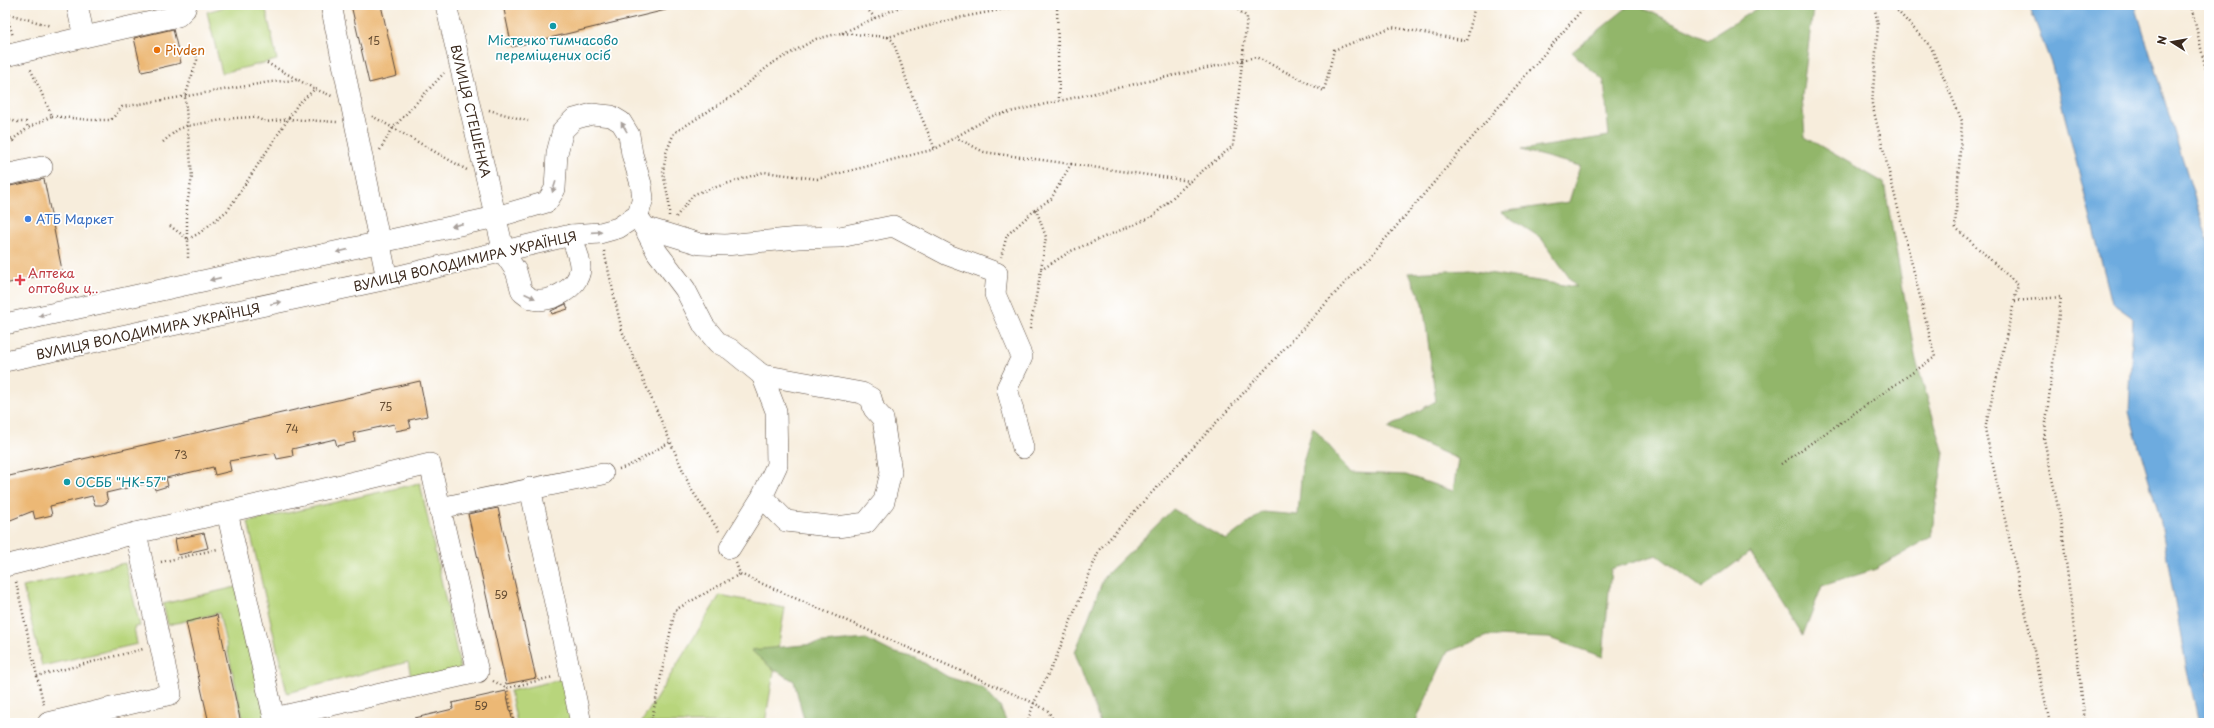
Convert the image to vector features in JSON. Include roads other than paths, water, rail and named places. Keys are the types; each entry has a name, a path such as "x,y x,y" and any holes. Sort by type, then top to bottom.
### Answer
{"street":[{"path":"77,5 84,37"},
{"path":"13,54 178,16 185,9 186,5"},
{"path":"331,5 388,279"},
{"name":"ВУЛИЦЯ СТЕШЕНКА","path":"446,5 504,253"},
{"path":"5,324 496,217 547,202 555,188 557,153 563,130 574,119 592,114 611,116 621,122 629,136 648,225 657,252 686,289 704,326 718,343 730,349 762,375 862,393 871,398 874,409 883,419 891,472 884,502 866,523 837,527 786,521 762,497"},
{"path":"5,175 42,167"},
{"path":"648,225 700,244 726,244 798,238 840,237 893,226 948,255 997,273 995,294 1022,356 1007,388 1022,448"},
{"name":"ВУЛИЦЯ ВОЛОДИМИРА УКРАЇНЦЯ","path":"5,361 388,279 504,253 572,235 600,233 618,228 648,225"},
{"path":"504,253 516,271 522,292 532,299 544,299 568,291 575,284 580,268 572,235"},
{"path":"730,548 762,497 777,465 776,411 762,375"},
{"path":"13,575 136,533 430,464 478,672 299,718 274,718 227,512"},
{"path":"440,508 530,488 603,474"},
{"path":"530,488 581,723"},
{"path":"47,718 171,694 136,533"}],"water":[{"path":"2029,5 2135,5 2209,244 2209,723 2199,723 2186,665 2160,518 2129,412 2133,318 2112,303 2052,66"}],"place":[{"name":"Містечко тимчасово переміщених осіб","path":"553,26"},
{"name":"Pivden","path":"157,50"},
{"name":"АТБ Маркет","path":"28,219"},
{"name":"Аптека оптових ц‥","path":"20,280"},
{"name":"ОСББ \"НК-57\"","path":"67,482"}]}
